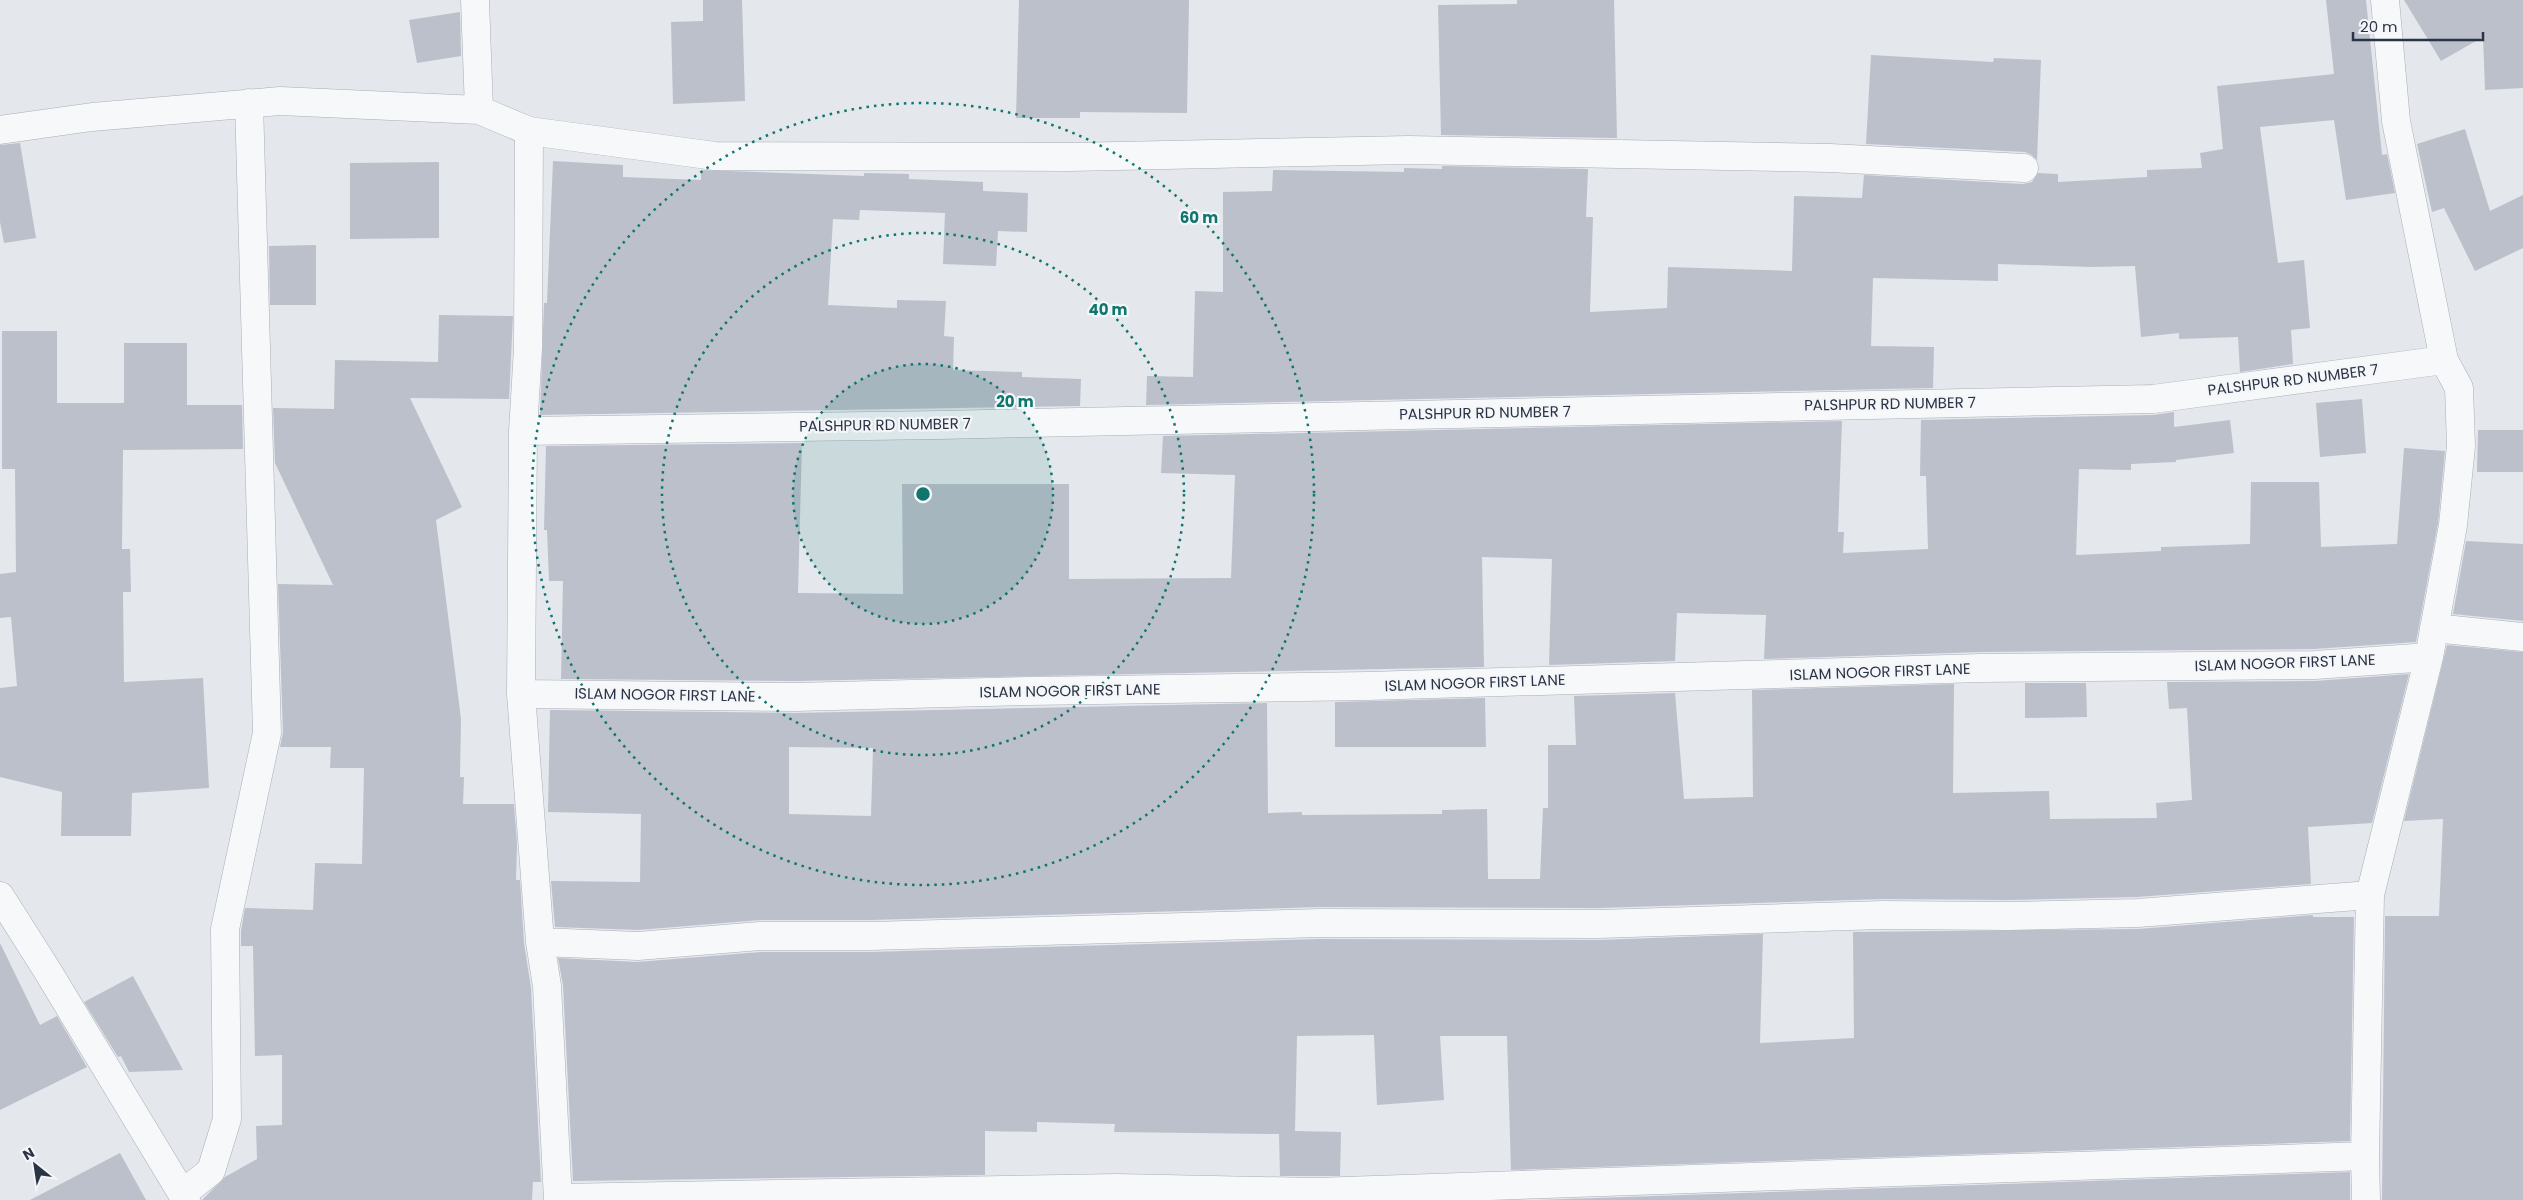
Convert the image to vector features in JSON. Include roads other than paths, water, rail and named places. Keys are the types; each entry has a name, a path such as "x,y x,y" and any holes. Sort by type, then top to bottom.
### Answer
{"street":[{"path":"475,0 479,110"},
{"path":"2366,1200 2365,1156 2370,895 2429,657 2453,524 2461,446 2459,388 2444,360 2396,121 2385,0"},
{"path":"0,130 92,117 280,101 479,110 529,131 715,156 1070,157 1409,150 1830,158 2024,168"},
{"path":"0,896 47,970 184,1197 210,1171 227,1119 224,929 267,733 249,103"},
{"path":"529,131 528,348 523,431 520,694 540,942 547,986 558,1199 1117,1188 1315,1192 2365,1156"},
{"name":"PALSHPUR RD NUMBER 7","path":"523,431 940,425 2153,398 2444,360"},
{"path":"2434,628 2523,637"},
{"name":"ISLAM NOGOR FIRST LANE","path":"520,694 795,697 1029,691 1368,686 1981,668 2315,665 2429,657"},
{"path":"540,942 638,946 760,936 871,936 1320,923 1598,924 1883,915 2129,913 2370,895"}]}
